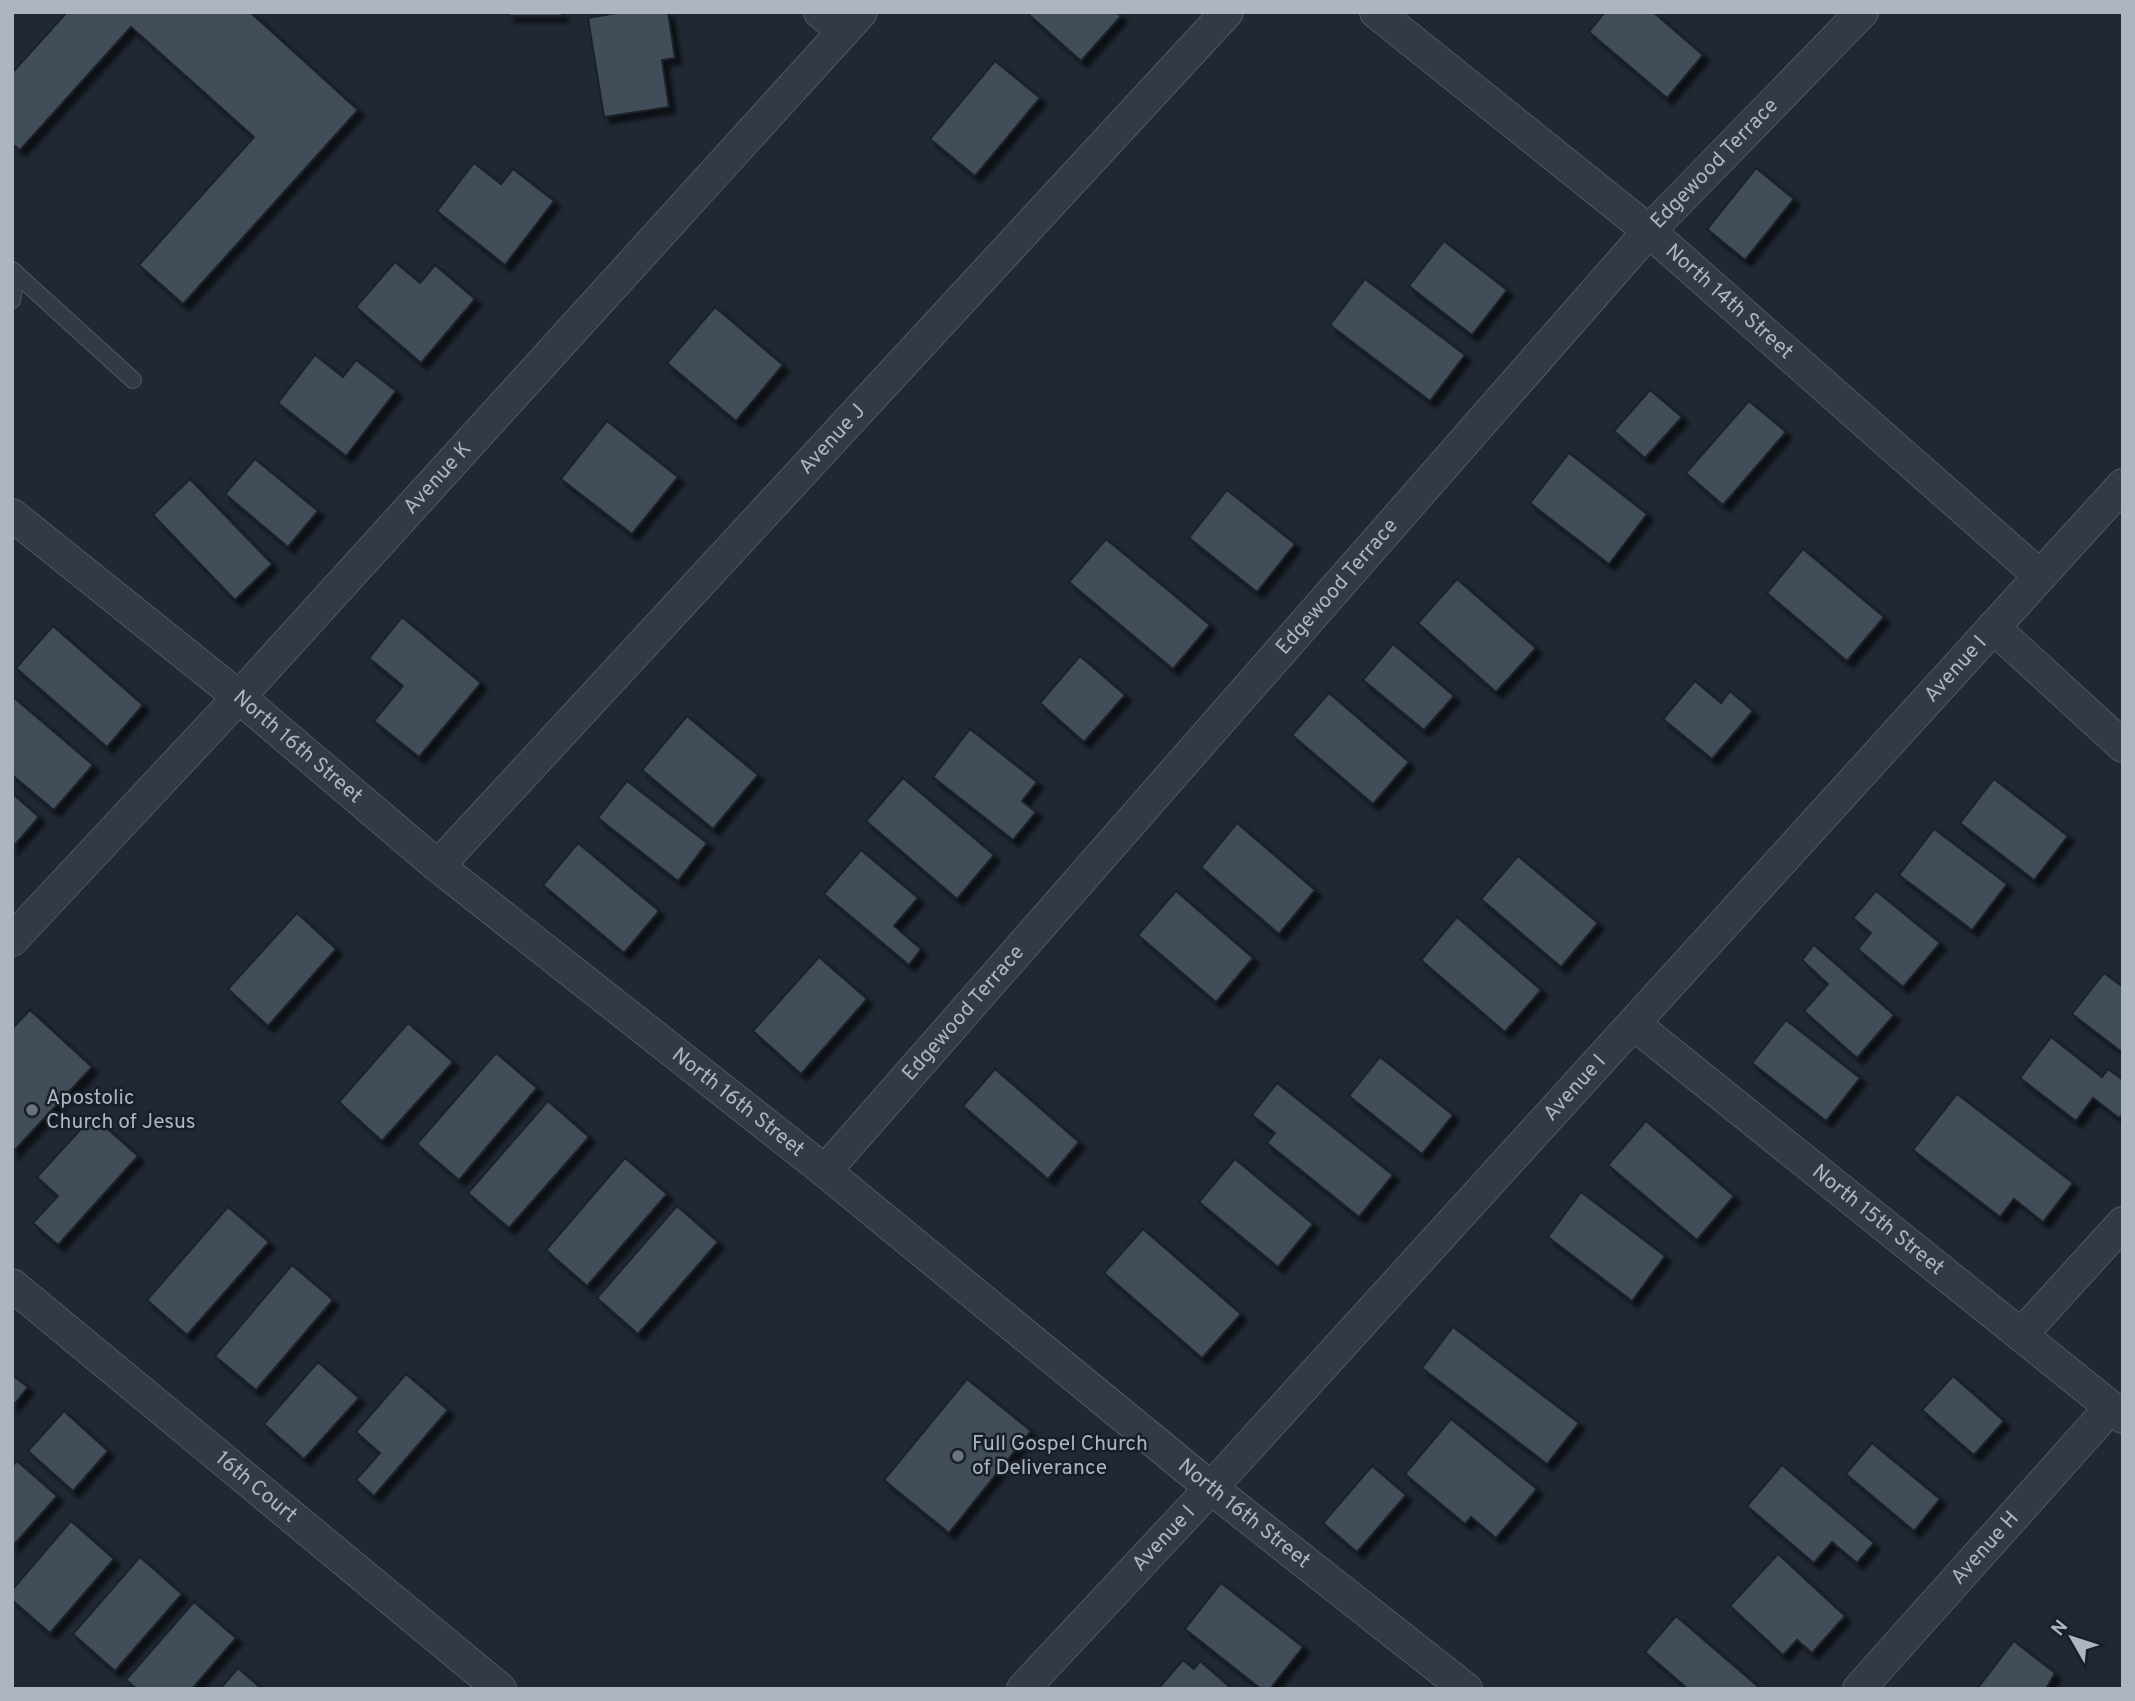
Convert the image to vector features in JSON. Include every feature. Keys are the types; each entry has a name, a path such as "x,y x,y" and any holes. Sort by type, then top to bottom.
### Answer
{"street":[{"name":"Avenue J","path":"438,866 1227,12"},
{"name":"North 14th Street","path":"1376,12 1649,231 2040,576"},
{"name":"Edgewood Terrace","path":"825,1171 1649,231 1862,12"},
{"name":"Avenue K","path":"12,940 239,697 841,18"},
{"name":"Avenue I","path":"1023,1689 1211,1488 2123,485"},
{"name":"North 16th Street","path":"12,515 239,697 438,866 825,1171 1211,1488 1466,1689"},
{"path":"1993,627 2123,746"},
{"name":"North 15th Street","path":"1634,1024 2117,1412"},
{"path":"2021,1335 2123,1223"},
{"name":"16th Court","path":"12,1285 500,1689"},
{"name":"Avenue H","path":"1859,1689 2117,1412"}],"lane":[{"path":"12,300 14,272"},
{"path":"14,272 133,380"}],"building":[{"path":"67,12 250,12 358,110 183,304 139,265 254,137 131,27 20,150 12,144 12,73"},
{"path":"509,12 562,12 562,16 509,16"},
{"path":"622,12 668,12 675,58 662,60 669,107 604,117 588,18"},
{"path":"1026,12 1116,12 1121,16 1081,61"},
{"path":"1605,12 1653,12 1703,55 1667,98 1589,32"},
{"path":"995,61 1040,98 975,176 930,139"},
{"path":"474,163 501,184 513,169 554,201 505,265 437,211"},
{"path":"1756,168 1794,199 1745,260 1707,229"},
{"path":"1444,241 1507,290 1472,335 1409,286"},
{"path":"395,262 420,283 435,265 475,299 421,363 356,307"},
{"path":"1365,279 1465,355 1430,401 1330,325"},
{"path":"715,307 783,365 736,421 667,363"},
{"path":"315,355 343,377 356,360 396,391 346,456 278,403"},
{"path":"1650,390 1682,417 1645,458 1614,431"},
{"path":"1749,401 1786,432 1723,505 1686,473"},
{"path":"607,421 678,477 632,534 561,479"},
{"path":"1569,453 1647,514 1609,564 1530,503"},
{"path":"255,459 318,511 288,547 225,494"},
{"path":"190,479 272,564 235,600 153,515"},
{"path":"1227,490 1295,544 1257,592 1189,538"},
{"path":"1106,539 1210,625 1173,669 1069,582"},
{"path":"1803,549 1884,617 1847,661 1767,593"},
{"path":"1457,579 1536,648 1496,692 1418,623"},
{"path":"402,617 481,683 419,757 374,721 403,686 369,658"},
{"path":"53,626 143,705 107,747 16,668"},
{"path":"1393,644 1454,696 1424,730 1363,680"},
{"path":"1080,656 1125,695 1084,742 1040,703"},
{"path":"1695,681 1721,703 1730,691 1753,711 1712,759 1663,719"},
{"path":"1329,693 1409,762 1373,804 1292,735"},
{"path":"12,696 93,765 54,810 12,775"},
{"path":"687,716 758,775 713,829 642,770"},
{"path":"970,729 1037,782 1022,801 1036,812 1013,840 933,777"},
{"path":"903,778 994,855 957,899 866,821"},
{"path":"1994,779 2068,836 2034,880 1960,823"},
{"path":"627,781 707,843 678,881 598,818"},
{"path":"12,793 39,817 12,848"},
{"path":"1237,823 1315,890 1279,934 1201,867"},
{"path":"1934,829 2007,884 1972,930 1899,875"},
{"path":"578,843 659,911 624,953 543,885"},
{"path":"861,850 918,898 894,926 921,949 909,965 824,894"},
{"path":"1518,856 1598,923 1561,967 1481,899"},
{"path":"1176,891 1253,958 1216,1002 1138,935"},
{"path":"1876,891 1940,943 1903,987 1858,949 1871,933 1853,918"},
{"path":"297,913 336,949 268,1026 228,989"},
{"path":"1457,917 1541,990 1505,1032 1421,960"},
{"path":"1814,945 1894,1015 1857,1058 1804,1011 1828,984 1802,960"},
{"path":"819,957 867,999 801,1074 753,1031"},
{"path":"2104,973 2123,987 2123,1053 2072,1014"},
{"name":"Apostolic Church of Jesus","path":"30,1010 92,1067 12,1153 12,1029"},
{"path":"1786,1020 1860,1078 1826,1121 1752,1063"},
{"path":"408,1023 453,1062 382,1141 339,1102"},
{"path":"2051,1037 2102,1077 2108,1069 2123,1080 2123,1113 2119,1118 2093,1098 2076,1121 2020,1078"},
{"path":"496,1053 537,1088 459,1180 417,1144"},
{"path":"1380,1057 1453,1115 1422,1154 1349,1096"},
{"path":"995,1069 1079,1142 1048,1179 963,1106"},
{"path":"1277,1083 1393,1175 1359,1217 1267,1143 1275,1133 1252,1115"},
{"path":"1957,1094 2073,1183 2043,1222 2014,1199 2000,1217 1913,1150"},
{"path":"548,1101 589,1137 509,1228 468,1193"},
{"path":"93,1116 138,1156 58,1245 33,1223 58,1196 37,1177"},
{"path":"1646,1121 1734,1196 1697,1240 1608,1165"},
{"path":"625,1158 667,1194 587,1286 546,1250"},
{"path":"1235,1159 1313,1224 1278,1267 1199,1202"},
{"path":"1581,1192 1665,1256 1632,1301 1548,1237"},
{"path":"677,1206 718,1242 638,1334 597,1298"},
{"path":"228,1207 269,1242 187,1335 147,1300"},
{"path":"1143,1229 1241,1314 1202,1358 1104,1273"},
{"path":"292,1265 333,1300 256,1390 215,1356"},
{"path":"1453,1327 1579,1423 1547,1464 1422,1368"},
{"path":"318,1362 359,1398 304,1459 264,1424"},
{"path":"406,1374 448,1410 374,1496 356,1480 380,1453 356,1432"},
{"path":"12,1375 28,1387 12,1407"},
{"path":"1953,1376 2004,1421 1974,1455 1922,1410"},
{"name":"Full Gospel Church of Deliverance","path":"967,1379 1031,1431 949,1533 884,1480"},
{"path":"64,1411 108,1451 73,1491 28,1451"},
{"path":"1451,1419 1537,1489 1496,1538 1471,1517 1465,1524 1405,1474"},
{"path":"1872,1443 1940,1499 1914,1531 1846,1474"},
{"path":"17,1461 57,1496 12,1547 12,1466"},
{"path":"1782,1465 1874,1543 1857,1563 1832,1542 1814,1563 1747,1506"},
{"path":"1372,1466 1406,1495 1357,1552 1323,1523"},
{"path":"71,1521 114,1559 50,1633 12,1600 12,1590"},
{"path":"1778,1554 1845,1616 1812,1653 1797,1640 1783,1655 1730,1606"},
{"path":"140,1557 182,1594 115,1671 73,1634"},
{"path":"1221,1583 1303,1647 1270,1689 1261,1689 1185,1629"},
{"path":"194,1602 236,1638 192,1689 137,1689 126,1680"},
{"path":"1676,1616 1761,1689 1688,1689 1645,1652"},
{"path":"2014,1641 2055,1673 2046,1689 1977,1689"},
{"path":"1183,1660 1194,1669 1200,1661 1232,1689 1158,1689"},
{"path":"238,1668 262,1689 220,1689"}],"place":[{"name":"Apostolic Church of Jesus","path":"32,1110"},
{"name":"Full Gospel Church of Deliverance","path":"958,1456"}]}
